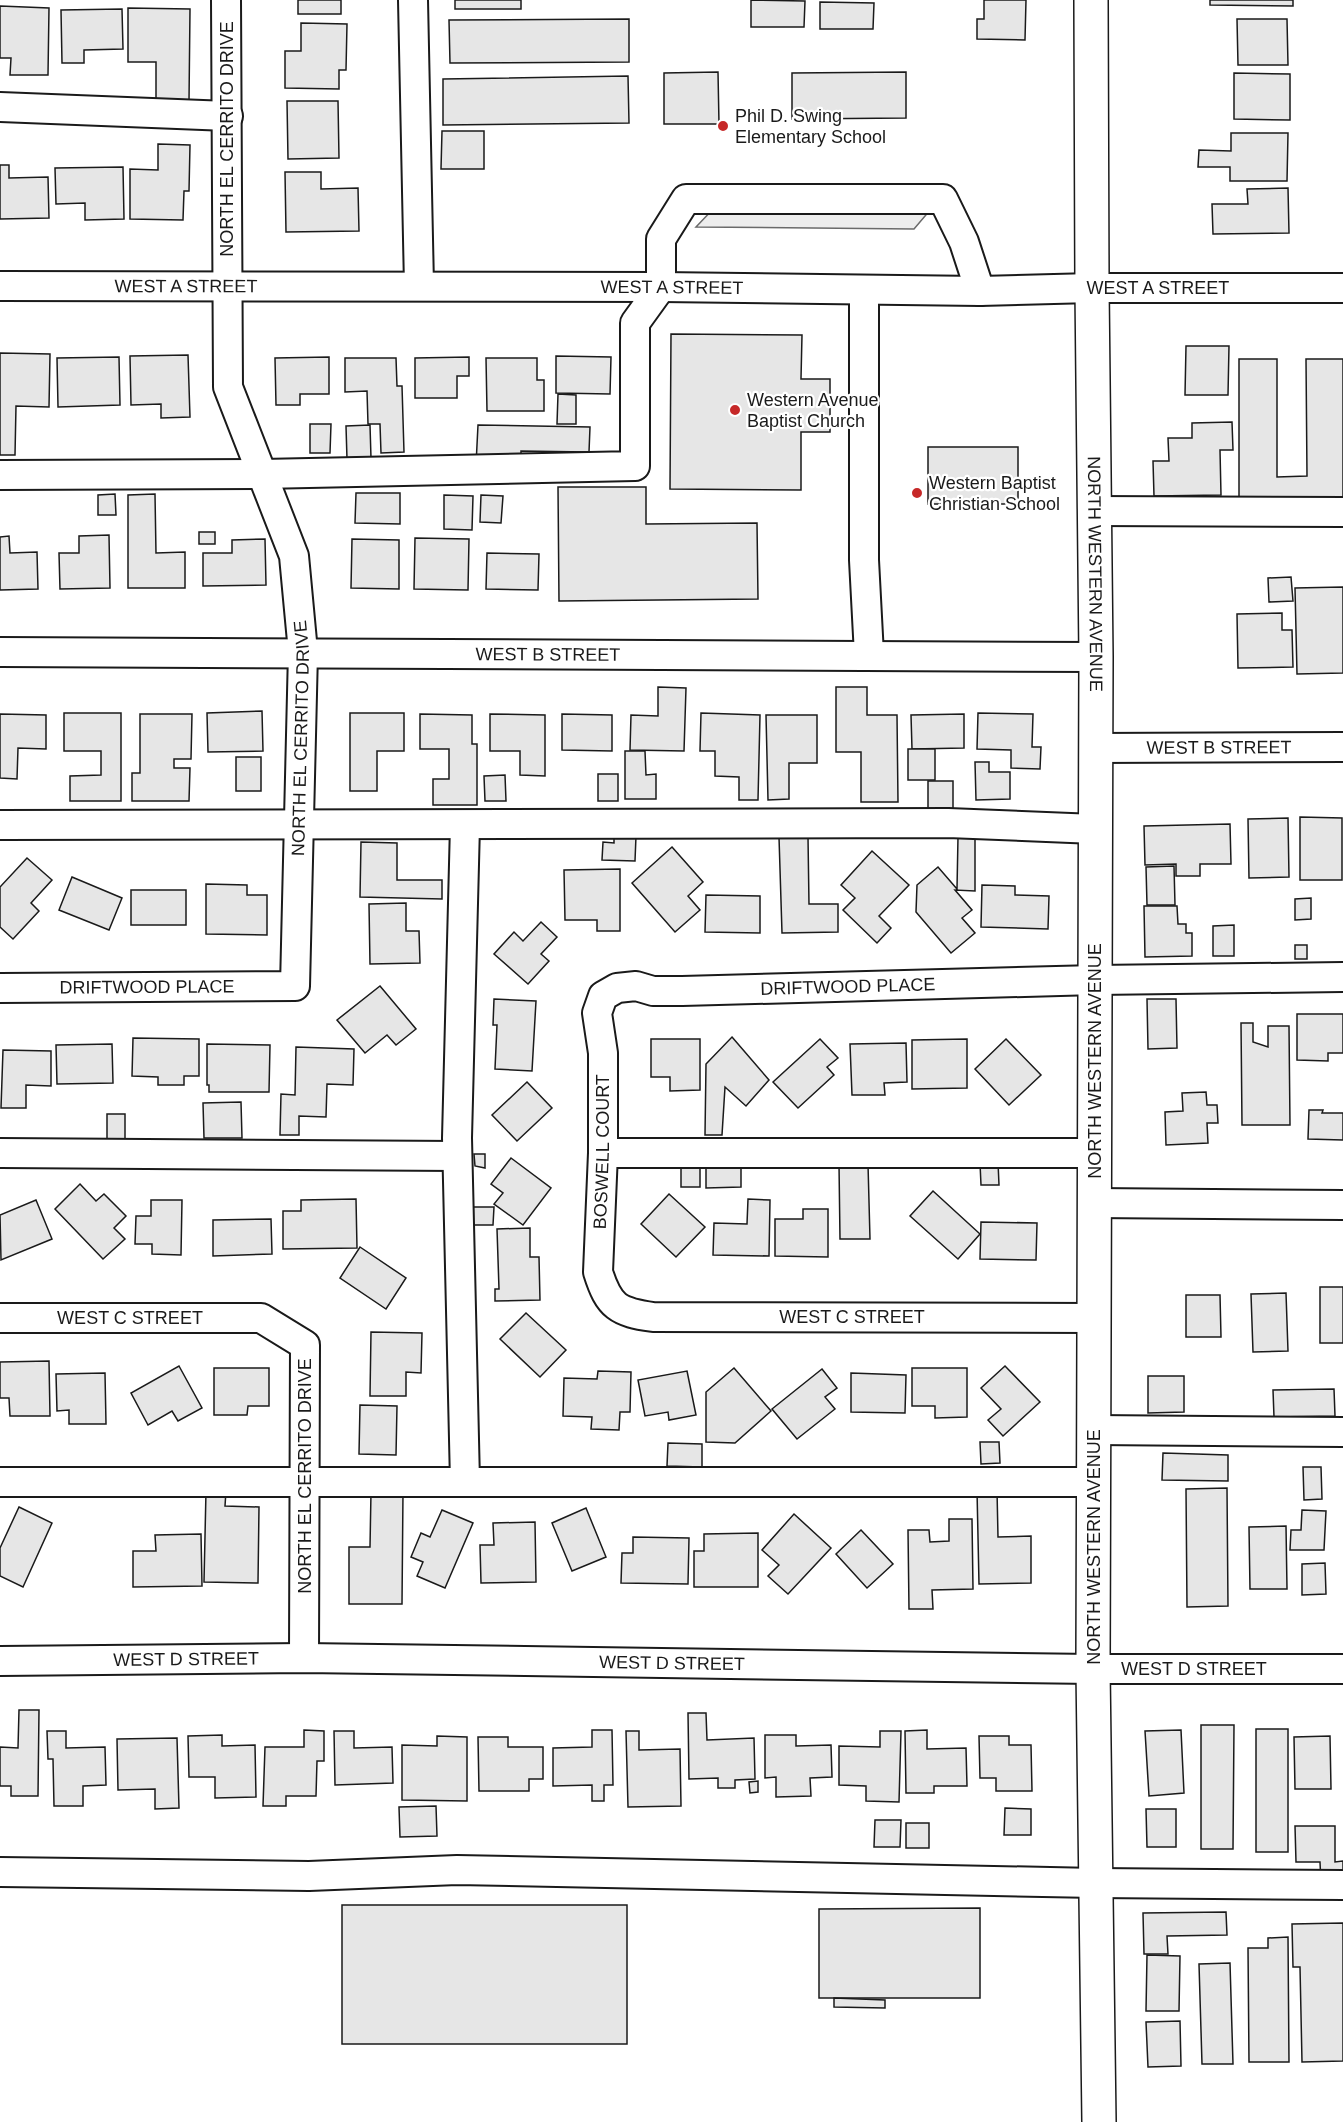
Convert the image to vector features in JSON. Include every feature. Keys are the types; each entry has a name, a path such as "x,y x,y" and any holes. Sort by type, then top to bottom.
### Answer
{"main road":[{"name":"NORTH WESTERN AVENUE","path":"1091,0 1096,657 1093,1669 1099,2122"}],"street":[{"name":"NORTH EL CERRITO DRIVE","path":"226,0 228,387 294,556 303,652 295,986"},
{"path":"413,0 419,286"},
{"path":"0,107 228,116"},
{"path":"0,474 262,474 635,466 635,323 661,287 661,239 686,199 944,199 964,242 980,291"},
{"name":"WEST A STREET","path":"0,286 661,287 980,291 1092,288 1343,288"},
{"path":"864,290 864,560 869,655"},
{"path":"1094,511 1343,512"},
{"name":"WEST B STREET","path":"0,652 1096,657"},
{"name":"WEST B STREET","path":"1095,748 1343,747"},
{"path":"0,825 948,823 1095,829"},
{"path":"465,825 458,1156 465,1482"},
{"name":"DRIFTWOOD PLACE","path":"603,996 617,988 636,986 653,991 682,991 1096,980 1343,977"},
{"name":"DRIFTWOOD PLACE","path":"0,988 295,986"},
{"name":"BOSWELL COURT","path":"603,996 597,1013 603,1053 603,1154 598,1272 604,1290 613,1304"},
{"path":"0,1153 458,1156"},
{"path":"603,1154 1094,1154"},
{"path":"1094,1203 1343,1205"},
{"name":"WEST C STREET","path":"613,1304 631,1314 654,1317 1094,1318"},
{"name":"WEST C STREET","path":"0,1318 261,1318"},
{"name":"NORTH EL CERRITO DRIVE","path":"261,1318 305,1345 304,1658"},
{"path":"1094,1430 1343,1432"},
{"path":"0,1482 1094,1482"},
{"name":"WEST D STREET","path":"0,1662 304,1658 1093,1669 1343,1669"},
{"path":"0,1872 309,1876 458,1870 1096,1883 1343,1885"}],"shaded area":[{"path":"715,207 931,209 914,229 696,227"}],"building":[{"path":"298,0 341,0 341,14 298,14"},
{"path":"455,0 521,0 521,9 455,9"},
{"path":"751,0 805,1 804,27 751,27"},
{"path":"984,0 1026,0 1025,40 977,39 977,19 984,19"},
{"path":"1210,0 1293,0 1293,6 1210,5"},
{"path":"820,2 874,3 873,29 820,29"},
{"path":"0,6 49,8 48,75 10,75 11,58 0,58"},
{"path":"128,8 190,9 189,102 156,101 156,62 128,62"},
{"path":"122,9 123,49 84,50 84,63 62,63 61,10"},
{"path":"629,19 629,62 450,63 449,20"},
{"path":"1237,19 1287,19 1288,65 1238,65"},
{"path":"301,23 347,24 346,70 339,70 339,89 285,88 285,51 301,51"},
{"path":"718,72 719,124 664,124 664,73"},
{"path":"906,72 906,118 792,119 792,73"},
{"path":"1234,73 1290,74 1290,120 1234,119"},
{"path":"628,76 629,123 443,125 443,79"},
{"path":"287,101 338,101 339,158 288,159"},
{"path":"442,131 484,131 484,169 441,169"},
{"path":"1231,133 1288,133 1287,181 1230,181 1230,167 1198,167 1199,150 1231,151"},
{"path":"158,144 190,145 189,191 184,191 183,220 130,219 130,169 158,170"},
{"path":"0,165 9,165 9,178 48,177 49,218 0,219"},
{"path":"123,167 124,219 85,220 85,203 56,204 55,168"},
{"path":"285,172 321,172 321,189 358,188 359,231 286,232"},
{"path":"1288,188 1289,233 1213,234 1212,204 1248,204 1247,189"},
{"path":"671,334 802,335 801,379 830,379 830,432 801,432 801,490 670,489"},
{"path":"1186,346 1229,346 1228,395 1185,395"},
{"path":"0,353 50,354 49,407 16,406 15,455 0,455"},
{"path":"188,355 190,417 161,418 161,404 131,405 130,356"},
{"path":"556,356 611,357 610,394 556,393"},
{"path":"119,357 120,405 58,407 57,358"},
{"path":"329,357 329,394 300,394 300,405 276,405 275,358"},
{"path":"469,357 469,376 457,376 457,398 415,398 415,358"},
{"path":"345,358 396,358 397,386 402,386 404,452 381,453 380,424 368,424 367,391 345,392"},
{"path":"486,358 537,358 537,380 544,380 544,411 487,411"},
{"path":"1239,359 1277,359 1277,477 1307,476 1306,359 1343,359 1343,499 1239,500"},
{"path":"558,394 576,395 576,424 557,424"},
{"path":"1232,422 1233,450 1220,450 1221,495 1154,496 1153,461 1169,461 1168,438 1192,438 1192,423"},
{"path":"310,424 331,424 330,453 310,453"},
{"path":"370,425 371,458 347,459 346,426"},
{"path":"478,425 590,427 589,452 521,451 521,465 476,465"},
{"path":"928,447 1018,447 1018,504 928,504"},
{"path":"558,487 646,487 646,524 757,523 758,599 559,601"},
{"path":"356,493 400,493 400,524 355,523"},
{"path":"115,494 116,515 98,515 98,495"},
{"path":"155,494 156,553 185,552 185,588 128,588 128,495"},
{"path":"444,495 473,496 472,530 444,529"},
{"path":"481,495 503,496 501,523 480,522"},
{"path":"199,532 215,532 215,544 199,544"},
{"path":"109,535 110,588 60,589 59,553 79,553 79,536"},
{"path":"9,536 10,553 37,552 38,589 0,590 0,537"},
{"path":"415,538 469,539 468,590 414,589"},
{"path":"265,539 266,585 203,586 203,553 232,553 232,540"},
{"path":"352,539 399,540 399,589 351,588"},
{"path":"487,553 539,554 538,590 486,589"},
{"path":"1291,577 1293,601 1269,602 1268,578"},
{"path":"1343,587 1343,673 1297,674 1295,588"},
{"path":"1282,613 1282,630 1292,630 1293,667 1238,668 1237,614"},
{"path":"658,687 686,688 684,751 630,750 631,715 658,716"},
{"path":"836,687 867,687 867,715 897,715 898,802 861,802 861,752 836,752"},
{"path":"262,711 263,751 208,752 207,713"},
{"path":"64,713 121,713 121,801 70,801 70,776 101,775 101,751 64,751"},
{"path":"350,713 404,713 404,751 377,751 377,791 350,791"},
{"path":"701,713 760,715 758,800 739,800 739,777 715,776 715,751 700,751"},
{"path":"978,713 1033,714 1032,747 1041,747 1040,769 1011,768 1011,750 977,749"},
{"path":"0,714 46,715 46,749 18,748 17,779 0,778"},
{"path":"140,714 192,714 191,759 174,759 174,768 190,768 189,801 132,801 132,773 140,773"},
{"path":"420,714 472,715 472,744 477,744 477,805 433,805 433,779 449,779 449,749 420,749"},
{"path":"490,714 545,715 545,776 520,775 520,751 490,751"},
{"path":"562,714 612,715 612,751 562,750"},
{"path":"964,714 964,748 912,749 911,715"},
{"path":"766,715 817,715 817,763 789,763 789,799 768,800"},
{"path":"908,749 935,749 935,780 908,780"},
{"path":"625,751 645,751 646,775 656,774 656,799 625,799"},
{"path":"236,757 261,757 261,791 236,791"},
{"path":"975,762 989,762 989,772 1010,772 1010,799 976,800"},
{"path":"598,774 618,774 618,801 598,801"},
{"path":"505,775 506,801 485,801 484,776"},
{"path":"928,781 953,781 953,810 928,810"},
{"path":"1300,817 1342,818 1342,880 1300,880"},
{"path":"1288,818 1289,877 1249,878 1248,819"},
{"path":"1230,824 1231,864 1200,864 1200,876 1176,876 1176,864 1145,865 1144,826"},
{"path":"614,835 636,836 635,861 602,860 603,842 614,843"},
{"path":"779,837 808,837 809,904 838,904 838,932 782,933"},
{"path":"958,837 975,837 975,891 955,890 972,910 962,918 975,933 951,953 916,912 917,885 938,867 957,889"},
{"path":"361,842 397,843 397,880 442,880 442,899 360,897"},
{"path":"672,847 703,882 688,896 700,910 675,932 632,883"},
{"path":"872,851 909,885 879,916 891,928 877,943 843,910 855,898 841,885"},
{"path":"27,858 52,880 31,903 39,911 13,939 0,927 0,887"},
{"path":"1174,866 1175,905 1147,905 1146,867"},
{"path":"620,869 620,931 597,931 597,920 565,920 564,870"},
{"path":"72,877 122,898 109,930 59,910"},
{"path":"206,884 247,885 247,895 267,895 267,935 206,934"},
{"path":"982,885 1015,886 1015,895 1049,896 1048,929 981,927"},
{"path":"131,890 186,890 186,925 131,925"},
{"path":"706,895 760,896 760,933 705,932"},
{"path":"1311,898 1311,919 1295,920 1295,899"},
{"path":"406,903 406,931 419,931 420,963 370,964 369,904"},
{"path":"1144,906 1177,906 1178,924 1186,924 1186,933 1192,933 1192,956 1145,957"},
{"path":"541,922 557,937 541,954 549,961 528,984 494,954 514,932 523,941"},
{"path":"1234,925 1234,956 1213,956 1213,926"},
{"path":"1295,945 1307,945 1307,959 1295,959"},
{"path":"380,986 416,1029 396,1045 387,1035 365,1053 337,1020"},
{"path":"494,999 536,1001 532,1071 495,1069 497,1025 493,1025"},
{"path":"1147,999 1176,999 1177,1048 1148,1049"},
{"path":"1297,1014 1343,1014 1343,1053 1328,1053 1328,1061 1297,1060"},
{"path":"1241,1023 1253,1023 1253,1042 1268,1047 1268,1026 1289,1026 1290,1125 1242,1125"},
{"path":"732,1037 769,1080 746,1106 725,1087 722,1135 705,1135 706,1064"},
{"path":"133,1038 199,1039 199,1076 184,1076 184,1085 158,1085 158,1077 132,1076"},
{"path":"651,1039 700,1039 700,1090 670,1091 670,1077 651,1077"},
{"path":"820,1039 838,1058 827,1067 834,1075 798,1108 773,1082"},
{"path":"967,1039 967,1088 912,1089 912,1040"},
{"path":"1006,1039 1041,1075 1009,1105 975,1069"},
{"path":"906,1043 907,1082 884,1083 885,1095 852,1095 850,1044"},
{"path":"112,1044 113,1083 57,1084 56,1045"},
{"path":"207,1044 270,1045 269,1092 209,1092"},
{"path":"296,1047 354,1049 353,1085 327,1084 326,1117 299,1116 299,1135 280,1135 281,1094 295,1095"},
{"path":"3,1050 51,1051 51,1086 26,1085 26,1108 1,1108"},
{"path":"527,1082 552,1108 517,1141 492,1115"},
{"path":"1206,1092 1207,1105 1217,1105 1218,1123 1207,1123 1208,1143 1166,1145 1165,1112 1183,1111 1182,1093"},
{"path":"241,1102 242,1138 204,1138 203,1103"},
{"path":"1309,1110 1323,1110 1322,1113 1343,1113 1343,1140 1308,1139"},
{"path":"107,1114 125,1114 125,1139 107,1139"},
{"path":"474,1154 485,1154 485,1168 475,1166"},
{"path":"511,1158 551,1188 523,1225 494,1204 503,1193 491,1184"},
{"path":"998,1162 999,1185 981,1185 980,1163"},
{"path":"839,1164 868,1164 870,1239 840,1239"},
{"path":"681,1165 700,1165 700,1187 681,1187"},
{"path":"741,1165 741,1187 706,1188 706,1166"},
{"path":"80,1184 96,1201 104,1194 126,1216 114,1228 125,1239 103,1259 55,1209"},
{"path":"933,1191 980,1234 958,1259 910,1216"},
{"path":"669,1194 705,1227 676,1257 641,1224"},
{"path":"356,1199 357,1248 283,1249 283,1211 301,1211 301,1200"},
{"path":"748,1199 770,1200 769,1256 713,1255 714,1223 747,1224"},
{"path":"36,1200 52,1239 1,1260 0,1215"},
{"path":"151,1200 182,1200 181,1255 152,1254 152,1244 135,1244 136,1216 151,1216"},
{"path":"472,1207 494,1207 493,1225 472,1225"},
{"path":"803,1209 828,1209 828,1257 775,1256 775,1219 803,1219"},
{"path":"271,1219 272,1254 213,1256 213,1220"},
{"path":"981,1222 1037,1223 1036,1260 980,1259"},
{"path":"530,1228 530,1257 539,1257 540,1300 495,1301 495,1289 499,1289 497,1229"},
{"path":"360,1247 406,1278 386,1309 340,1278"},
{"path":"1320,1287 1343,1287 1343,1343 1320,1343"},
{"path":"1286,1293 1288,1351 1253,1352 1251,1294"},
{"path":"1186,1295 1220,1295 1221,1337 1186,1337"},
{"path":"526,1313 566,1350 540,1377 500,1339"},
{"path":"371,1332 422,1333 421,1373 406,1372 406,1396 370,1396"},
{"path":"49,1361 50,1416 10,1416 9,1398 0,1398 0,1362"},
{"path":"179,1366 202,1408 178,1421 172,1411 148,1425 131,1393"},
{"path":"1005,1366 1040,1402 1003,1436 988,1420 1001,1409 981,1388"},
{"path":"214,1368 269,1368 269,1406 248,1406 247,1415 214,1415"},
{"path":"734,1368 771,1411 735,1443 706,1442 706,1392"},
{"path":"912,1368 967,1368 967,1417 935,1418 935,1406 912,1406"},
{"path":"822,1369 837,1388 825,1397 835,1409 797,1439 772,1409"},
{"path":"598,1371 631,1372 630,1412 620,1412 619,1430 591,1429 592,1417 563,1416 564,1378 597,1379"},
{"path":"687,1371 696,1415 669,1420 668,1412 645,1416 638,1380"},
{"path":"105,1373 106,1424 69,1424 69,1410 57,1411 56,1374"},
{"path":"851,1373 906,1375 905,1413 851,1412"},
{"path":"1148,1376 1184,1376 1184,1412 1148,1413"},
{"path":"1334,1389 1335,1416 1274,1417 1273,1390"},
{"path":"360,1405 397,1406 396,1455 359,1454"},
{"path":"980,1442 999,1442 1000,1463 981,1464"},
{"path":"668,1443 702,1444 702,1467 667,1466"},
{"path":"1163,1453 1228,1455 1228,1481 1162,1480"},
{"path":"1303,1467 1321,1467 1322,1499 1304,1500"},
{"path":"1227,1488 1228,1606 1187,1607 1186,1489"},
{"path":"977,1490 997,1490 998,1537 1031,1536 1031,1583 979,1584"},
{"path":"206,1491 226,1491 225,1506 259,1507 258,1583 204,1582"},
{"path":"371,1492 403,1492 402,1604 349,1604 349,1547 370,1547"},
{"path":"19,1507 52,1523 23,1587 0,1576 0,1548"},
{"path":"586,1508 606,1557 572,1571 552,1523"},
{"path":"442,1510 473,1523 445,1588 417,1576 423,1562 411,1557 421,1533 430,1537"},
{"path":"1302,1510 1326,1511 1324,1550 1290,1550 1291,1530 1301,1530"},
{"path":"794,1514 831,1548 788,1594 768,1576 779,1565 762,1550"},
{"path":"949,1519 972,1519 973,1589 932,1590 933,1609 909,1609 908,1530 929,1530 930,1542 949,1541"},
{"path":"535,1522 536,1582 481,1583 480,1545 494,1545 493,1523"},
{"path":"1286,1526 1287,1589 1250,1589 1249,1527"},
{"path":"861,1530 893,1564 867,1588 836,1554"},
{"path":"758,1533 758,1587 694,1587 694,1551 704,1551 704,1534"},
{"path":"201,1534 202,1586 133,1587 133,1551 156,1551 155,1535"},
{"path":"633,1537 689,1538 688,1584 621,1583 622,1553 633,1553"},
{"path":"1325,1563 1326,1594 1302,1595 1302,1564"},
{"path":"19,1710 39,1710 38,1796 11,1796 11,1786 0,1786 0,1747 18,1748"},
{"path":"688,1713 706,1713 707,1740 754,1738 755,1779 735,1780 735,1788 718,1788 718,1778 689,1779"},
{"path":"1201,1725 1234,1725 1233,1849 1201,1849"},
{"path":"1256,1729 1288,1729 1288,1852 1256,1852"},
{"path":"304,1730 324,1731 324,1761 317,1761 316,1796 286,1796 286,1806 263,1806 265,1747 304,1747"},
{"path":"592,1730 612,1730 613,1785 604,1785 604,1801 592,1801 592,1785 553,1786 553,1748 592,1747"},
{"path":"927,1730 927,1749 966,1748 967,1786 934,1786 934,1793 906,1793 905,1731"},
{"path":"1181,1730 1184,1793 1149,1796 1145,1731"},
{"path":"47,1731 66,1731 66,1748 105,1747 106,1785 83,1786 83,1806 54,1806 53,1759 48,1759"},
{"path":"334,1731 354,1731 354,1748 392,1747 393,1783 335,1785"},
{"path":"626,1731 639,1731 639,1750 680,1749 681,1806 628,1807"},
{"path":"880,1731 901,1731 899,1802 866,1801 866,1786 839,1785 839,1746 880,1747"},
{"path":"222,1735 222,1746 255,1745 256,1797 215,1798 215,1777 189,1777 188,1736"},
{"path":"765,1735 796,1735 796,1746 831,1745 832,1777 810,1778 811,1796 776,1797 776,1777 765,1778"},
{"path":"437,1736 467,1737 467,1801 402,1800 402,1745 437,1746"},
{"path":"979,1736 1009,1736 1009,1745 1031,1745 1032,1791 996,1791 996,1778 980,1778"},
{"path":"1330,1736 1331,1789 1295,1789 1294,1737"},
{"path":"478,1737 508,1737 508,1747 543,1747 543,1779 529,1779 529,1791 479,1791"},
{"path":"177,1738 179,1808 155,1809 155,1789 118,1790 117,1739"},
{"path":"758,1781 758,1792 750,1793 749,1782"},
{"path":"436,1806 437,1836 400,1837 399,1807"},
{"path":"1005,1808 1031,1809 1031,1835 1004,1835"},
{"path":"1146,1809 1176,1809 1176,1847 1147,1847"},
{"path":"875,1820 901,1820 900,1847 874,1847"},
{"path":"906,1823 929,1823 929,1848 906,1848"},
{"path":"1295,1826 1335,1826 1335,1862 1343,1861 1343,1884 1321,1884 1320,1862 1296,1862"},
{"path":"342,1905 627,1905 627,2044 342,2044"},
{"path":"980,1908 980,1998 819,1998 819,1909"},
{"path":"1226,1912 1227,1935 1167,1936 1168,1954 1144,1954 1143,1913"},
{"path":"1343,1923 1343,2061 1302,2062 1300,1967 1293,1967 1292,1924"},
{"path":"1288,1937 1289,2062 1249,2062 1248,1948 1268,1948 1268,1938"},
{"path":"1147,1955 1180,1956 1179,2011 1146,2011"},
{"path":"1230,1963 1233,2064 1202,2064 1199,1964"},
{"path":"834,1998 885,2000 885,2008 834,2007"},
{"path":"1180,2021 1181,2066 1148,2067 1146,2022"}],"place":[{"name":"Phil D. Swing Elementary School","path":"723,126"},
{"name":"Western Avenue Baptist Church","path":"735,410"},
{"name":"Western Baptist Christian School","path":"917,493"}]}
